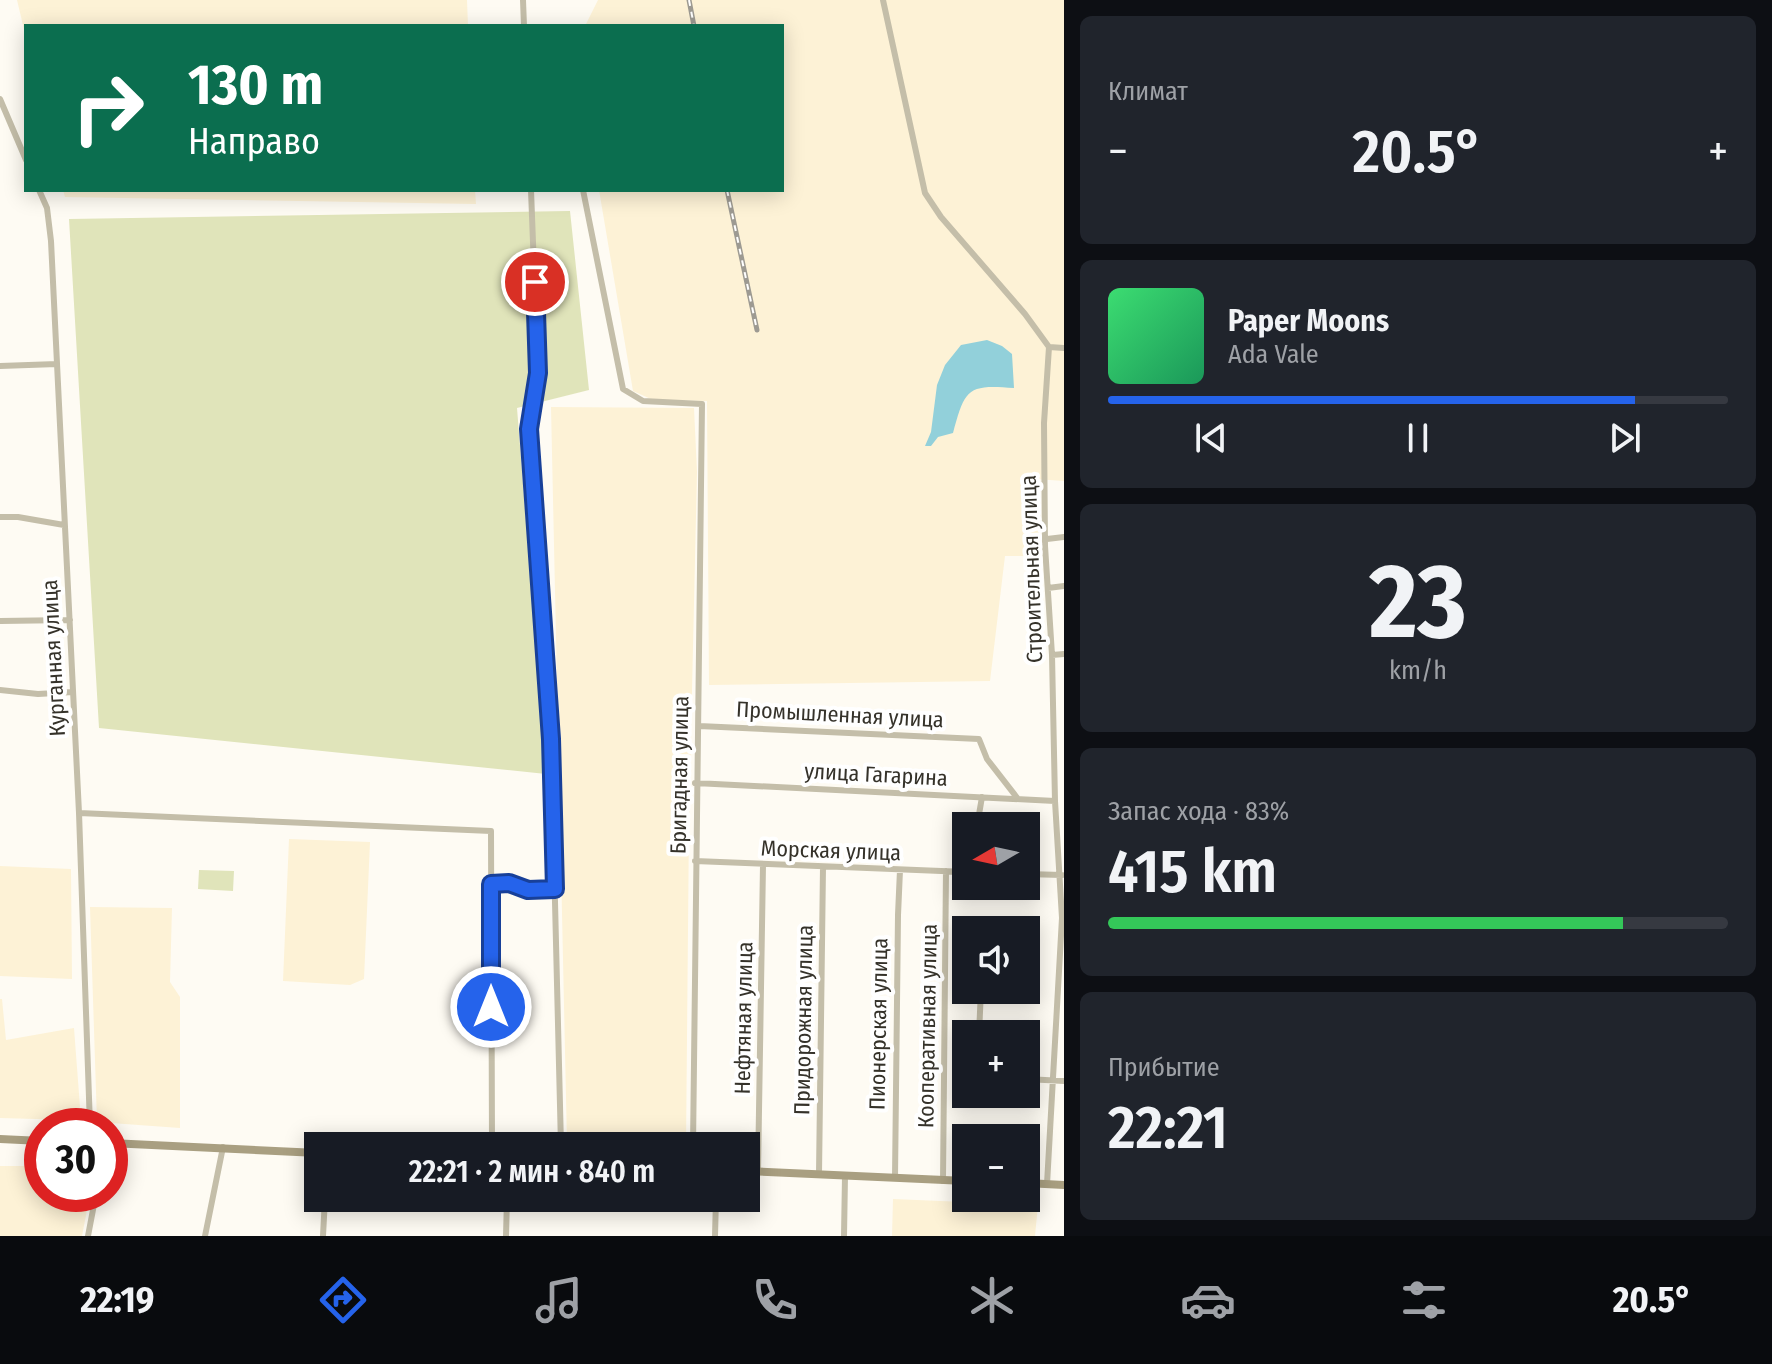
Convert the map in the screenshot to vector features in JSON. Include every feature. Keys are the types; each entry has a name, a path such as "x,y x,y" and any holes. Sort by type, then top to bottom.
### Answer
{"main road":[{"path":"0,1139 24,1140"},
{"path":"128,1144 304,1152"},
{"path":"760,1172 952,1181"},
{"path":"1040,1184 1064,1185"}],"street":[{"path":"523,0 524,24"},
{"path":"883,0 925,193 941,217 1025,314 1049,347 1064,348"},
{"path":"0,99 24,155"},
{"name":"Курганная улица","path":"40,192 47,208 51,241 79,813 89,1108"},
{"path":"531,192 538,373 529,429 551,739 561,1132"},
{"name":"Бригадная улица","path":"583,192 623,389 643,401 702,404 693,1132"},
{"name":"Строительная улица","path":"1047,1184 1063,926 1044,423 1049,347"},
{"path":"0,366 57,364"},
{"path":"0,517 64,525"},
{"path":"1047,539 1064,537"},
{"path":"1048,588 1064,586"},
{"path":"0,621 70,620"},
{"path":"1052,655 1064,654"},
{"path":"0,690 38,694 73,692"},
{"path":"1054,726 1064,725"},
{"name":"Промышленная улица","path":"699,726 979,739 987,759 1018,799"},
{"name":"улица Гагарина","path":"695,783 1018,799 1058,796"},
{"path":"979,812 982,797"},
{"path":"79,813 491,831 492,1132"},
{"name":"Морская улица","path":"695,861 952,871"},
{"name":"Нефтяная улица","path":"759,1132 763,865"},
{"name":"Придорожная улица","path":"819,1174 823,867"},
{"name":"Пионерская улица","path":"895,1178 900,870"},
{"name":"Кооперативная улица","path":"943,1181 946,871"},
{"path":"1040,874 1063,875"},
{"path":"491,884 509,883 528,890 555,889"},
{"path":"1040,1080 1064,1081"},
{"path":"205,1236 223,1147"},
{"path":"844,1236 845,1176"},
{"path":"88,1236 93,1212"},
{"path":"323,1236 324,1212"},
{"path":"506,1236 507,1212"},
{"path":"715,1236 716,1212"}],"shaded area":[{"path":"17,0 467,0 468,24 24,24 24,30"},
{"path":"598,0 1064,0 1064,481 1035,479 1040,556 1005,556 990,681 709,685 707,401 653,400 633,391 599,192 784,192 784,24 586,24"},
{"path":"64,192 475,192 476,204 65,197"},
{"path":"551,407 694,408 697,472 686,1132 567,1132"},
{"path":"289,839 370,842 364,979 350,985 283,981"},
{"path":"0,866 71,869 72,979 0,976"},
{"path":"90,907 172,908 170,982 180,997 180,1128 128,1124 128,1108 97,1108"},
{"path":"2,999 6,1040 74,1028 80,1107 24,1108 24,1119 0,1118"},
{"path":"0,1166 24,1166 24,1212 87,1212 82,1236 0,1236"},
{"path":"893,1199 952,1201 952,1212 1037,1212 1035,1236 892,1236"}],"green space":[{"path":"570,211 589,390 517,408 546,774 99,728 69,219"},
{"path":"199,870 234,871 233,891 198,889"}],"water":[{"path":"987,340 1012,354 1014,388 986,387 970,392 961,407 953,433 938,437 931,446 925,446 931,432 937,385 945,365 961,345"}],"railway":[{"path":"689,0 694,24"},
{"path":"727,192 757,330"}],"route":[{"path":"491,1007 491,884 509,883 528,890 555,889 551,739 529,429 538,373 535,282"}]}
